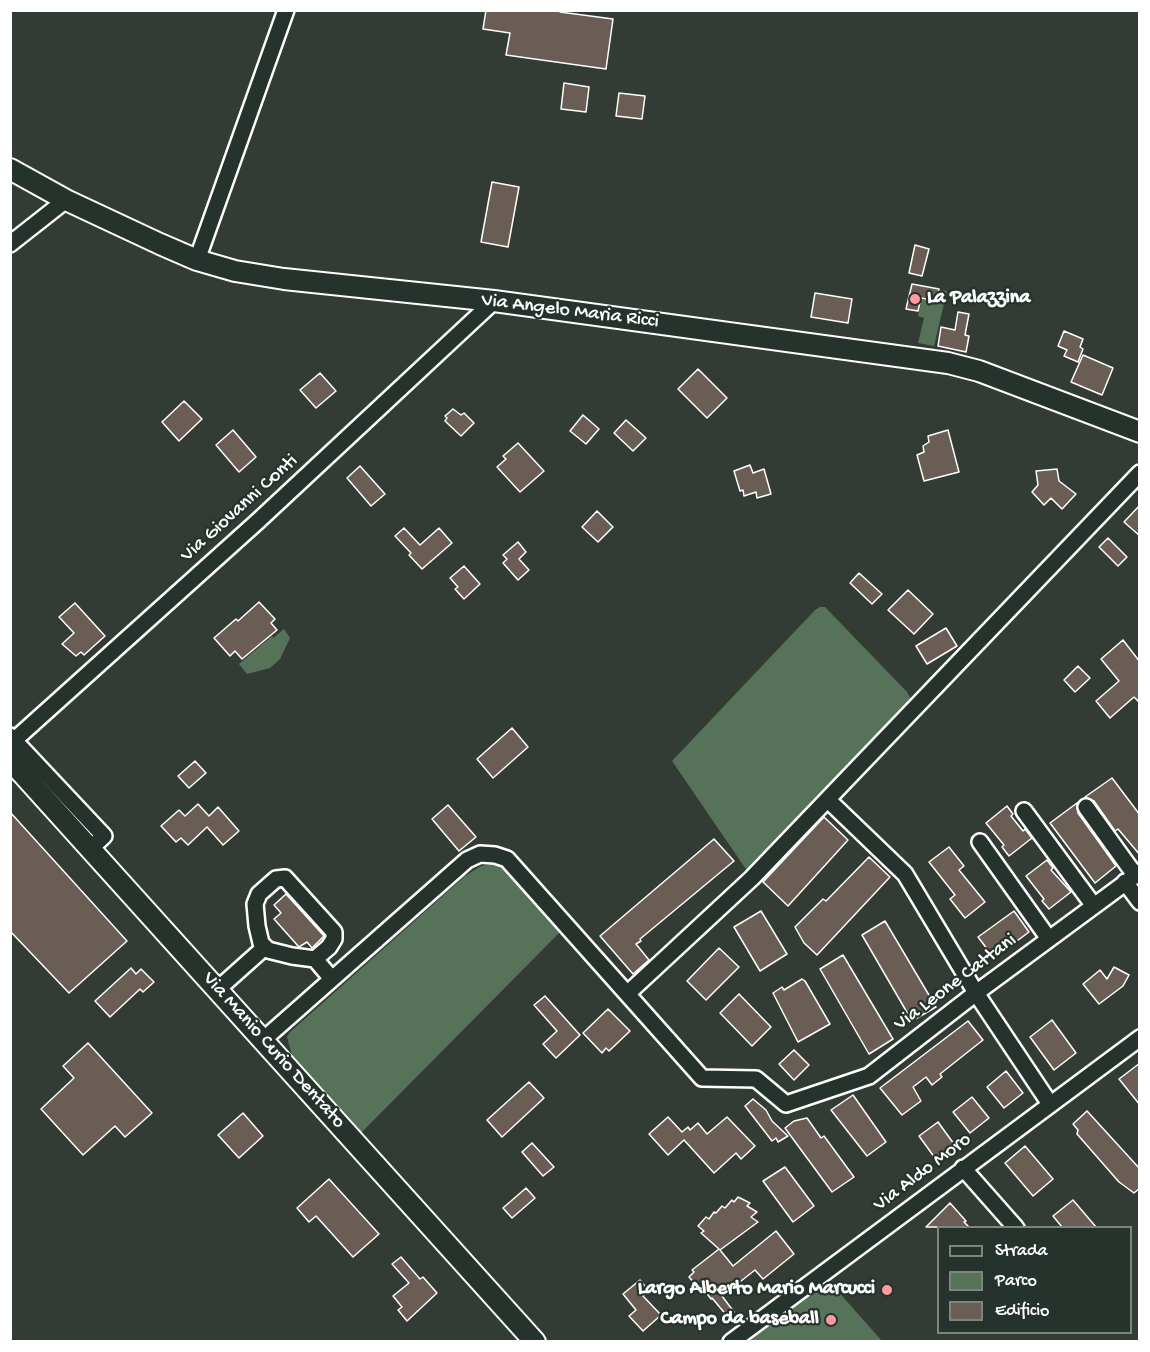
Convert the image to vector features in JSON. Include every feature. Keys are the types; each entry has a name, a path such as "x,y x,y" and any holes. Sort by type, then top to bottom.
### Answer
{"main road":[{"name":"Via Angelo Maria Ricci","path":"10,169 66,200 197,260 235,271 284,279 494,301 948,363 979,371 1140,432"},
{"name":"Via Manio Curio Dentato","path":"10,760 535,1341"}],"street":[{"path":"197,260 286,10"},
{"path":"10,244 66,200"},
{"name":"Via Giovanni Conti","path":"12,740 258,521 494,301"},
{"path":"263,1040 467,860 480,854 495,855 507,860 627,994 752,878 1140,473"},
{"path":"12,740 104,836 90,849"},
{"path":"828,800 905,874 976,993 1050,1104"},
{"path":"1086,807 1133,876 1140,902"},
{"path":"1024,811 1094,906"},
{"path":"980,842 1049,939"},
{"name":"Via Leone Cattani","path":"627,994 702,1078 756,1079 786,1104 869,1076 1133,876"},
{"path":"285,878 334,932 334,939 329,947 315,958 292,956 268,950 261,943 255,904 259,894 276,879 285,878"},
{"path":"218,989 265,947"},
{"path":"315,958 332,979"},
{"name":"Via Aldo Moro","path":"731,1341 1140,1038"},
{"path":"963,1168 1015,1226"}],"green space":[{"path":"941,290 947,291 934,346 918,343 924,318 918,316 922,299 938,303"},
{"path":"820,607 825,607 907,692 911,699 910,706 752,878 672,761"},
{"path":"284,629 290,638 280,659 270,668 247,674 239,664 272,636 273,638"},
{"path":"504,865 566,926 361,1133 294,1063 287,1037 465,876 481,866"},
{"path":"827,1279 882,1341 745,1342"}],"building":[{"path":"486,10 561,10 560,12 613,19 606,69 506,55 510,33 483,29"},
{"path":"564,83 589,87 586,112 561,109"},
{"path":"619,93 645,96 642,119 616,116"},
{"path":"492,182 519,187 508,247 481,242"},
{"path":"915,245 929,249 922,276 909,273"},
{"name":"La Palazzina","path":"912,284 939,289 937,301 921,298 918,311 906,309"},
{"path":"815,293 852,299 848,323 811,317"},
{"path":"958,312 969,314 965,335 969,336 966,352 938,346 941,327 955,330"},
{"path":"1064,331 1083,339 1080,347 1083,349 1078,362 1064,356 1067,350 1058,346"},
{"path":"1083,355 1113,368 1102,395 1071,382"},
{"path":"698,369 727,398 707,418 678,389"},
{"path":"320,373 336,391 316,408 300,390"},
{"path":"184,401 202,419 179,441 162,422"},
{"path":"453,409 461,415 464,413 474,423 461,436 445,421 447,418 445,416"},
{"path":"583,415 599,429 586,444 570,431"},
{"path":"626,420 646,438 633,451 614,433"},
{"path":"233,430 256,457 239,472 216,445"},
{"path":"948,430 959,472 924,481 917,455 924,452 923,446 929,442 928,436"},
{"path":"518,443 544,471 520,492 497,467 506,459 503,456"},
{"path":"750,465 753,473 764,469 771,494 757,498 756,492 744,496 743,490 740,491 734,471"},
{"path":"360,466 385,494 371,506 347,478"},
{"path":"1057,469 1059,481 1076,494 1062,509 1051,498 1044,505 1032,492 1038,485 1036,471"},
{"path":"1140,505 1140,536 1124,522"},
{"path":"597,511 613,527 598,542 582,527"},
{"path":"404,528 420,545 439,528 452,543 422,569 395,536"},
{"path":"1108,538 1127,557 1118,566 1099,547"},
{"path":"518,542 526,552 519,559 529,570 518,580 503,563 507,559 503,555"},
{"path":"464,566 480,584 464,599 455,589 458,587 450,578"},
{"path":"859,573 882,594 872,604 850,583"},
{"path":"908,590 933,614 914,634 888,610"},
{"path":"259,602 275,619 271,623 277,630 242,659 235,651 230,656 214,638"},
{"path":"75,603 105,636 84,655 81,652 76,656 62,644 74,633 59,617"},
{"path":"946,628 957,646 927,664 916,646"},
{"path":"1123,640 1140,662 1140,703 1134,697 1110,718 1096,701 1119,681 1101,659"},
{"path":"1078,666 1090,678 1075,692 1064,680"},
{"path":"512,728 528,747 493,778 477,759"},
{"path":"195,761 206,773 189,788 178,776"},
{"path":"1112,778 1140,815 1140,855 1118,829 1115,831 1094,801 1085,797"},
{"path":"1077,803 1078,813 1116,866 1095,883 1050,823"},
{"path":"198,804 209,816 218,807 239,831 223,845 207,827 188,845 181,838 176,842 161,826 179,810 185,816"},
{"path":"448,805 476,837 459,851 432,819"},
{"path":"1007,806 1013,814 1011,816 1032,838 1009,856 1002,847 1004,845 986,823"},
{"path":"10,812 127,941 69,993 10,931"},
{"path":"824,817 848,840 788,906 763,882"},
{"path":"714,839 734,861 640,939 641,941 636,944 649,960 633,974 600,936"},
{"path":"949,847 964,866 959,870 985,902 965,918 950,899 955,895 929,862"},
{"path":"869,857 890,877 817,955 804,943 795,927 823,899 826,901"},
{"path":"1047,860 1053,868 1051,870 1071,892 1049,909 1026,876"},
{"path":"286,894 324,936 312,948 307,942 299,947 274,919 281,913 274,905"},
{"path":"761,911 787,954 760,971 734,927"},
{"path":"1014,911 1029,932 994,958 978,937"},
{"path":"885,921 936,1007 912,1021 862,935"},
{"path":"719,948 739,967 706,1000 687,981"},
{"path":"843,955 893,1039 869,1054 820,969"},
{"path":"1114,967 1129,975 1123,986 1099,1004 1083,984 1100,970 1107,979"},
{"path":"131,968 136,974 141,969 154,982 143,992 140,989 110,1017 95,1001"},
{"path":"802,979 830,1024 798,1042 773,993 782,987 784,990"},
{"path":"739,994 771,1027 752,1046 720,1013"},
{"path":"545,996 580,1035 556,1058 543,1044 557,1031 534,1005"},
{"path":"608,1009 630,1031 609,1051 606,1048 602,1053 583,1033"},
{"path":"1052,1020 1076,1053 1054,1070 1030,1037"},
{"path":"968,1021 983,1040 940,1074 942,1077 932,1085 926,1077 913,1087 921,1101 902,1115 880,1088"},
{"path":"88,1043 152,1113 125,1137 115,1126 83,1155 41,1109 74,1078 63,1066"},
{"path":"794,1050 809,1065 794,1080 779,1064"},
{"path":"1140,1063 1140,1105 1119,1079"},
{"path":"1006,1071 1023,1093 1004,1108 987,1087"},
{"path":"529,1082 544,1098 502,1137 487,1120"},
{"path":"853,1095 886,1142 867,1156 831,1110"},
{"path":"972,1097 989,1118 970,1133 953,1112"},
{"path":"753,1099 766,1110 772,1121 788,1136 778,1142 776,1138 772,1141 745,1106"},
{"path":"1087,1111 1140,1169 1140,1188 1134,1193 1119,1182 1077,1134 1078,1130 1073,1124"},
{"path":"243,1113 263,1136 239,1158 218,1135"},
{"path":"668,1117 682,1132 688,1127 690,1130 698,1123 707,1134 727,1117 755,1146 741,1159 736,1153 714,1173 684,1140 668,1155 649,1134"},
{"path":"807,1118 821,1138 824,1136 854,1177 832,1192 785,1128 794,1121"},
{"path":"938,1122 954,1144 935,1158 919,1136"},
{"path":"532,1143 554,1167 543,1176 522,1152"},
{"path":"1025,1146 1053,1179 1033,1196 1005,1163"},
{"path":"785,1167 814,1206 793,1222 763,1181"},
{"path":"329,1179 379,1234 353,1257 316,1216 309,1222 297,1208"},
{"path":"526,1188 535,1198 512,1218 503,1208"},
{"path":"738,1197 750,1203 747,1206 757,1212 751,1217 758,1222 720,1250 733,1266 776,1231 794,1254 763,1279 755,1270 722,1296 734,1312 728,1317 712,1298 689,1277 694,1272 692,1270 719,1249 701,1233 704,1231 698,1226 706,1217 709,1219 714,1212 716,1213 722,1206 725,1208"},
{"path":"1073,1200 1095,1226 1061,1226 1053,1216"},
{"path":"950,1203 968,1226 937,1226 926,1227"},
{"path":"401,1257 420,1279 423,1277 437,1293 407,1321 398,1310 402,1307 393,1296 409,1283 392,1264"},
{"path":"640,1280 649,1291 643,1296 661,1315 643,1331 629,1316 636,1310 623,1294"}],"place":[{"name":"La Palazzina","path":"915,299"},
{"name":"Largo Alberto Mario Marcucci","path":"887,1290"},
{"name":"Campo da baseball","path":"831,1320"}]}
